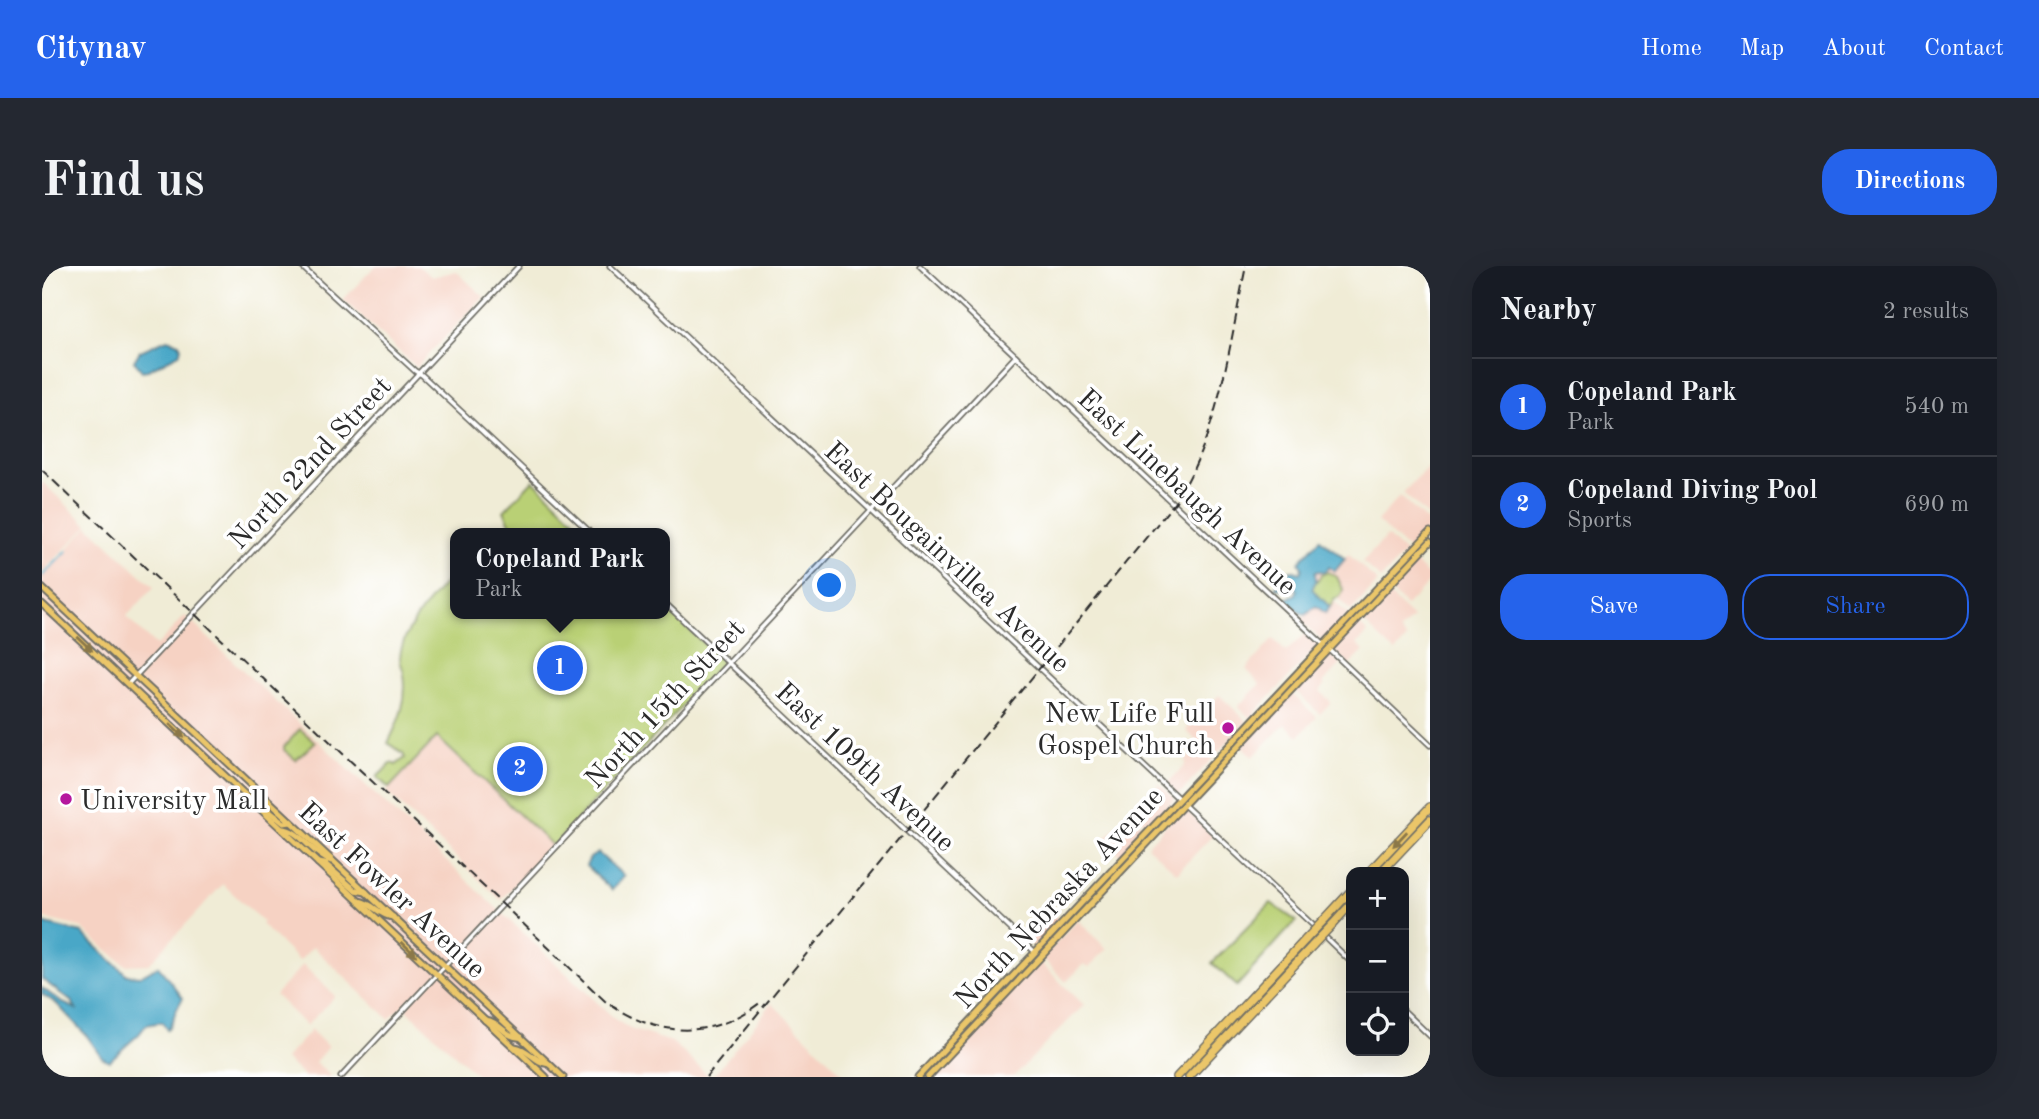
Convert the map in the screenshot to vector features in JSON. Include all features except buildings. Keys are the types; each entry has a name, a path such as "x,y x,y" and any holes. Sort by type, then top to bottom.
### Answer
{"highway":[{"path":"1374,867 1430,807"},
{"path":"1386,867 1430,820"},
{"path":"1329,922 1346,898"},
{"path":"1177,1077 1329,922 1346,908"},
{"path":"1189,1077 1310,942"}],"main road":[{"name":"North Nebraska Avenue","path":"1327,647 1430,532"},
{"name":"North Nebraska Avenue","path":"928,1077 1150,830 1430,542"},
{"name":"East Fowler Avenue","path":"42,588 563,1077"},
{"name":"East Fowler Avenue","path":"42,604 546,1077"},
{"name":"North Nebraska Avenue","path":"1037,955 1142,848 1181,801"},
{"path":"258,807 265,808 285,822 291,822"},
{"path":"282,829 291,830 316,854 334,862"},
{"path":"1142,848 1150,830"},
{"path":"318,863 325,864 357,891 366,892"},
{"path":"359,901 367,902 381,914 393,917"},
{"name":"North Nebraska Avenue","path":"918,1077 997,998"},
{"path":"485,1020 494,1022 512,1037 521,1037"},
{"path":"514,1047 523,1048 541,1063 549,1064"}],"street":[{"path":"301,266 422,374 586,528"},
{"name":"North 22nd Street","path":"127,684 519,266"},
{"name":"East Bougainvillea Avenue","path":"610,266 1346,957"},
{"name":"East Linebaugh Avenue","path":"920,266 1430,745"},
{"name":"North 15th Street","path":"341,1077 1016,356"},
{"name":"East 109th Avenue","path":"670,608 1037,955"},
{"path":"1409,1016 1430,1036"}],"shaded area":[{"path":"375,266 418,266 432,277 456,271 484,297 416,367 343,300"},
{"path":"1430,464 1430,518 1403,493"},
{"path":"42,482 88,525 42,573"},
{"path":"1400,496 1430,524 1408,550 1377,521"},
{"path":"88,526 154,587 126,617 156,646 185,616 617,1021 633,1030 672,1042 710,1077 479,1077 403,1006 389,1019 313,947 299,961 223,884 149,964 125,965 80,927 42,918 42,578"},
{"path":"1387,536 1405,553 1381,579 1362,562"},
{"path":"1348,554 1378,582 1351,611 1338,599 1341,595 1321,579 1316,580 1314,577 1315,572 1324,572 1329,567 1335,571"},
{"path":"1414,562 1430,577 1430,581 1406,606 1388,589"},
{"path":"1386,592 1413,618 1400,631 1407,639 1395,652 1360,619"},
{"path":"1335,602 1348,614 1323,641 1301,621 1313,607 1316,606 1325,613"},
{"path":"1357,622 1368,633 1357,644 1364,651 1349,666 1332,649"},
{"path":"1307,632 1320,644 1250,718 1238,707 1260,684 1246,669 1273,639 1286,652"},
{"path":"1329,652 1341,664 1323,683 1325,685 1320,691 1331,702 1320,714 1294,690"},
{"path":"1291,693 1317,717 1299,736 1285,724 1253,757 1241,745"},
{"path":"1219,695 1247,721 1178,796 1166,785 1200,745 1186,730"},
{"path":"436,738 552,845 501,900 386,792"},
{"path":"1159,784 1175,798 1149,826 1135,814"},
{"path":"1183,807 1213,835 1177,873 1147,846"},
{"path":"1129,814 1146,829 1121,856 1105,838"},
{"path":"1048,909 1060,921 1035,948 1023,937"},
{"path":"1078,920 1107,949 1089,967 1084,964 1066,982 1042,958"},
{"path":"1039,961 1084,1005 1013,1077 934,1077 933,1075"},
{"path":"303,965 335,996 306,1026 275,995"},
{"path":"772,1003 846,1077 712,1077"},
{"path":"311,1030 328,1047 315,1062 331,1077 304,1077 285,1059"}],"green space":[{"path":"533,480 583,528 512,528 504,511"},
{"path":"1328,572 1337,577 1343,589 1330,607 1312,589 1316,580"},
{"path":"450,578 450,619 670,619 670,611 723,662 553,846 437,737 389,788 377,777 392,763 396,765 405,758 388,743 404,702 401,648 428,603"},
{"path":"300,729 315,742 296,760 284,747"},
{"path":"1271,903 1296,921 1237,986 1212,963"}],"water":[{"path":"167,339 179,343 179,354 142,371 134,361 140,351"},
{"path":"1320,539 1345,559 1335,571 1329,567 1324,572 1315,572 1316,581 1312,589 1330,607 1325,613 1316,606 1306,615 1286,599 1296,594 1295,585 1291,584 1284,589 1275,588 1291,570 1300,573 1302,568 1299,562"},
{"path":"598,853 624,876 612,890 586,866 590,858"},
{"path":"42,923 82,933 127,975 140,976 158,966 183,998 167,1030 162,1022 146,1025 109,1061 102,1057 87,1036 57,1004 42,994 42,988 76,1009 72,1002 42,979"}],"waterway":[{"path":"42,576 67,551"}],"railway":[{"path":"706,1077 1176,501 1191,474 1213,417 1246,266"},
{"path":"42,470 605,1001 643,1022 683,1030 722,1023 742,1015 761,1002"}],"place":[{"name":"Copeland Park","path":"560,668"},
{"name":"New Life Full Gospel Church","path":"1228,728"},
{"name":"Copeland Diving Pool","path":"520,769"},
{"name":"University Mall","path":"66,799"}]}
